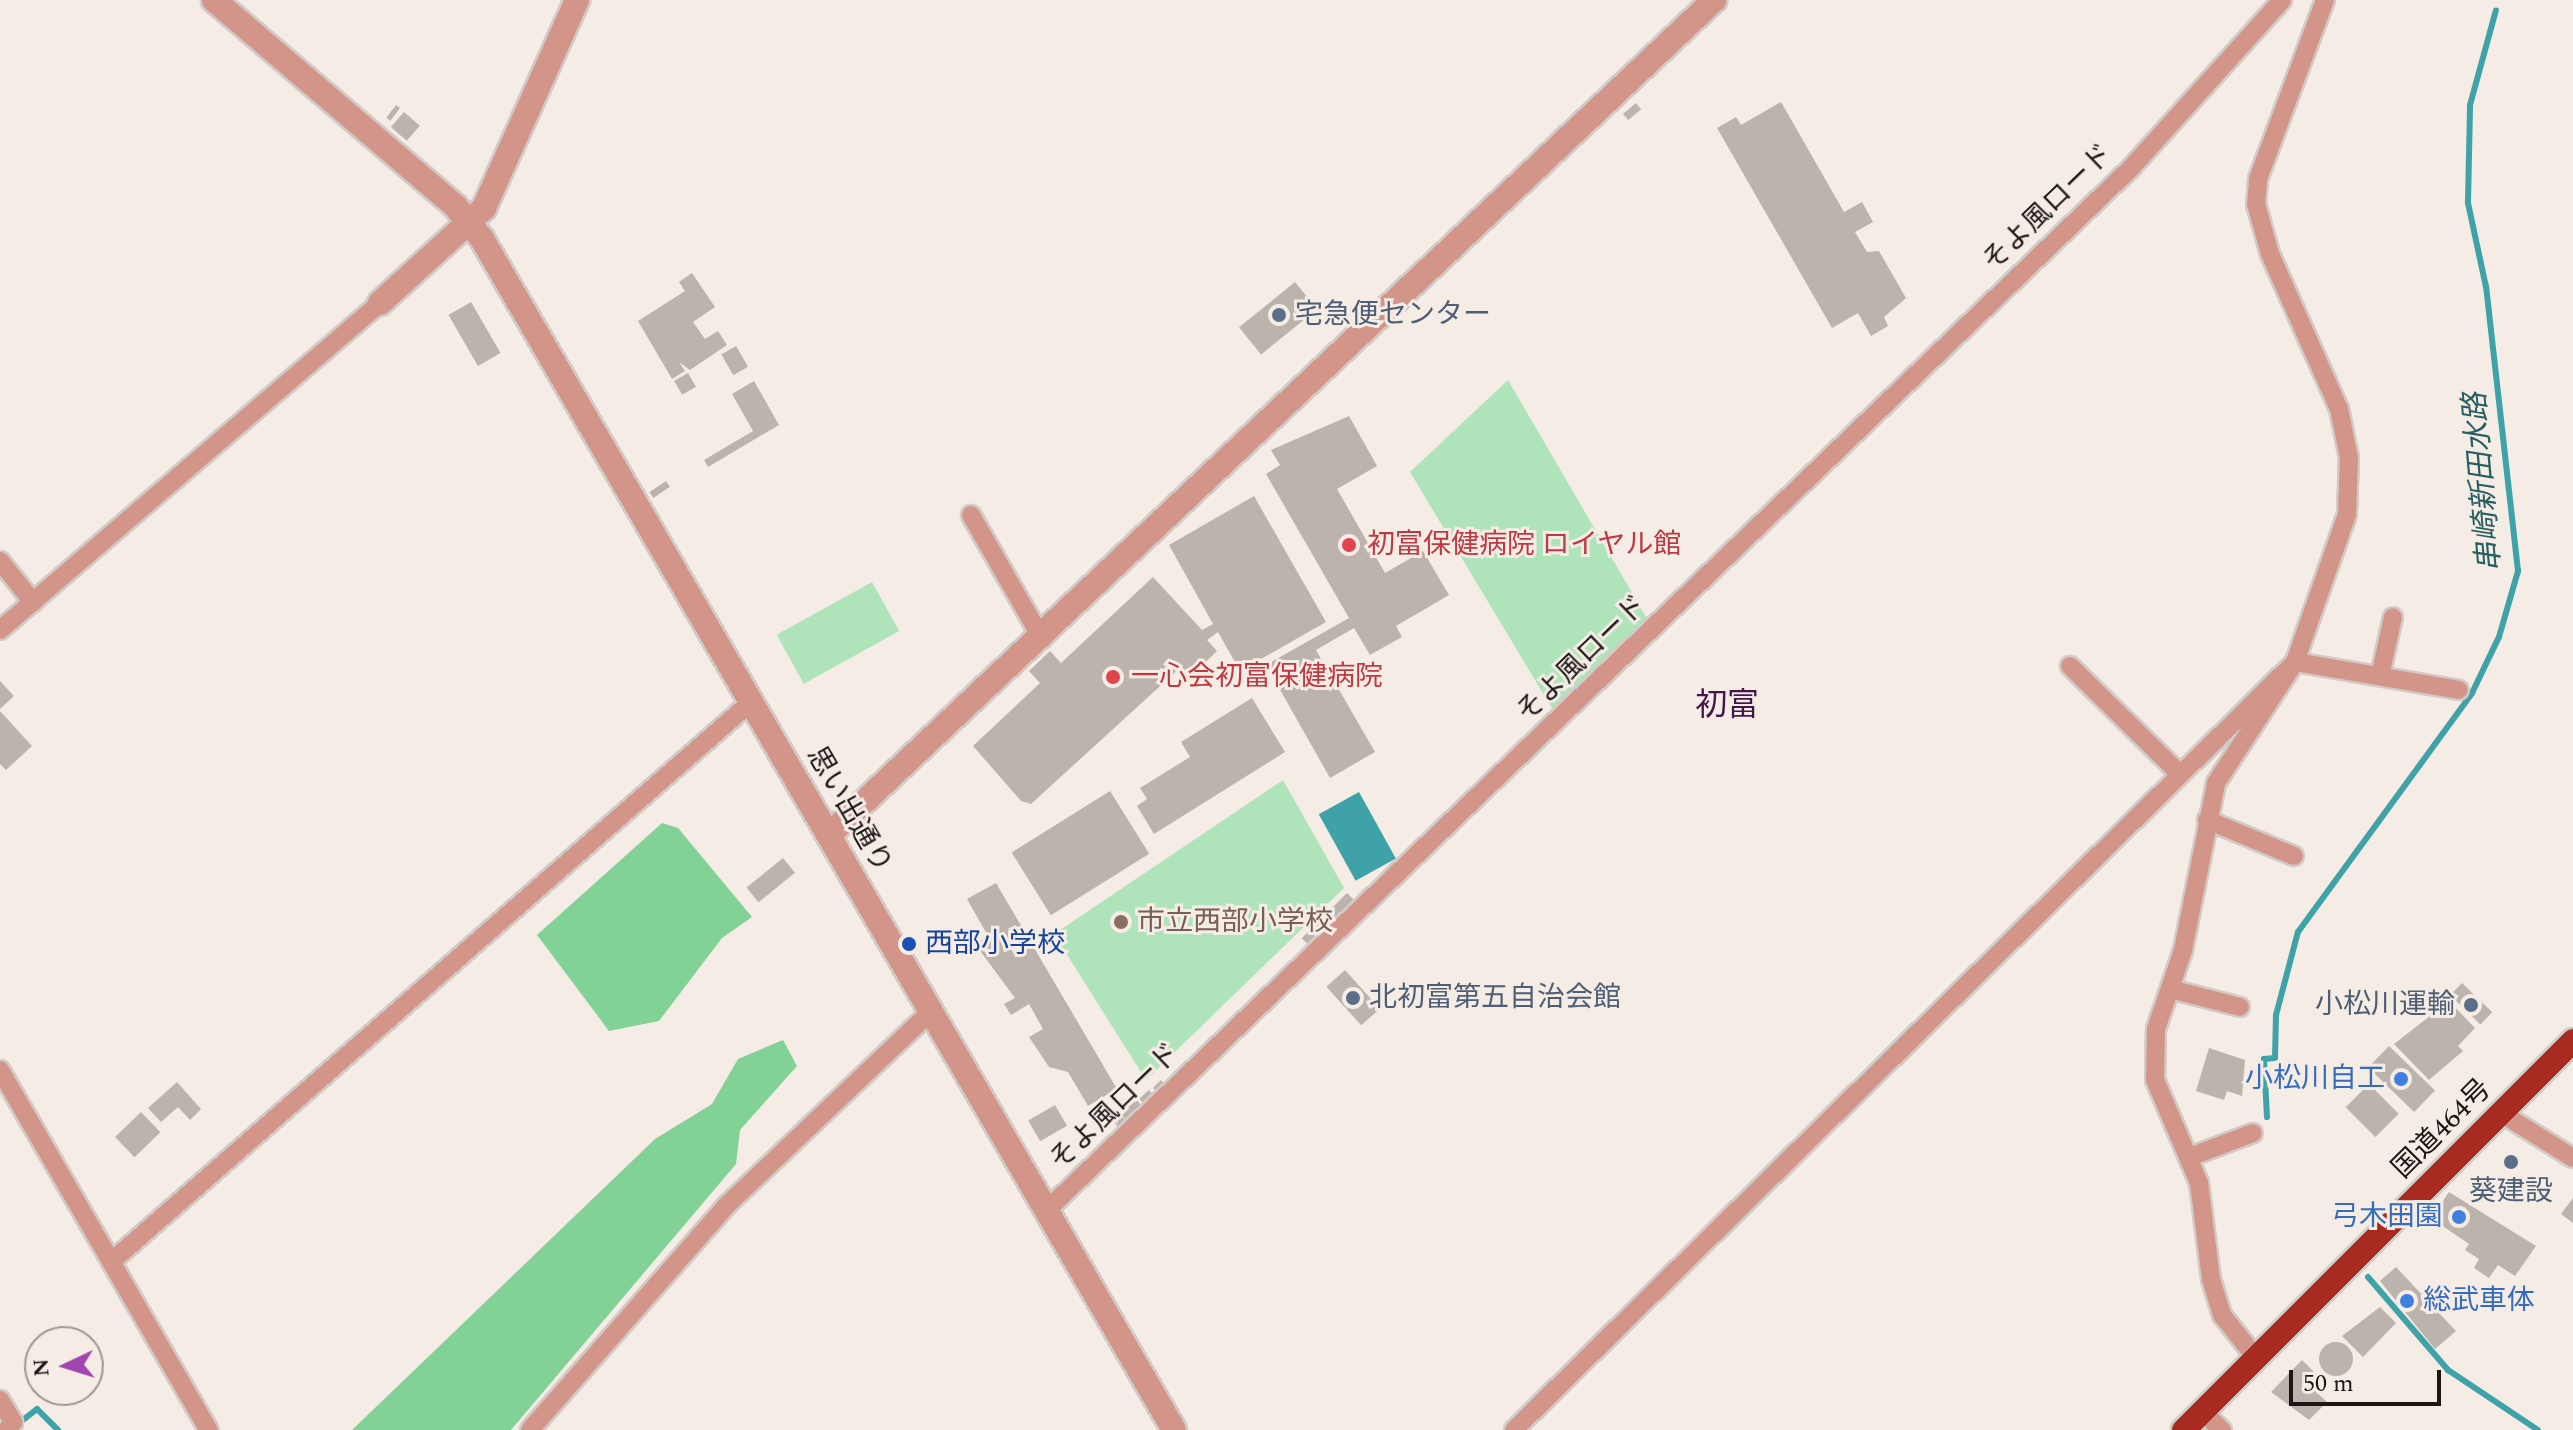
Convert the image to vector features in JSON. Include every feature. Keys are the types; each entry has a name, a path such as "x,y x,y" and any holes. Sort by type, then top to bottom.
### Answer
{"highway":[{"name":"国道464号","path":"2184,1430 2573,1041"}],"street":[{"name":"思い出通り","path":"214,0 469,223 752,701 1174,1430"},
{"path":"0,630 380,303 484,208 577,0"},
{"path":"829,835 1042,639 1714,0"},
{"name":"そよ風ロード","path":"1046,1211 2130,169 2282,0"},
{"path":"2256,1358 2222,1315 2190,1157 2155,1080 2156,1029 2170,989 2216,783 2295,662 2336,558 2349,458 2339,409 2270,254 2256,204 2258,179 2325,0"},
{"path":"971,515 1042,639"},
{"path":"0,561 33,602"},
{"path":"2380,676 2393,617"},
{"path":"2295,662 2459,690"},
{"path":"1514,1430 2295,662"},
{"path":"2070,666 2179,773"},
{"path":"111,1262 752,701"},
{"path":"2207,820 2294,856"},
{"path":"2170,989 2240,1007"},
{"path":"530,1430 728,1204 930,1012"},
{"path":"0,1070 209,1430"},
{"path":"2501,1113 2573,1158"},
{"path":"2190,1157 2253,1133"},
{"path":"0,1400 13,1422 7,1430"},
{"path":"2202,1411 2222,1430"}],"green space":[{"path":"1508,380 1649,622 1553,710 1410,472"},
{"path":"872,582 899,631 804,684 777,635"},
{"path":"1283,780 1344,888 1146,1080 1054,934"},
{"path":"662,823 678,828 752,917 722,938 659,1021 609,1031 537,935"},
{"path":"783,1040 797,1066 740,1130 736,1164 511,1430 352,1430 655,1139 712,1104 738,1059"}],"water":[{"path":"1359,792 1396,858 1356,881 1319,814"}],"building":[{"path":"1781,102 1844,212 1862,202 1873,222 1855,232 1867,252 1879,251 1906,298 1884,317 1888,326 1871,336 1858,313 1832,328 1717,128 1736,117 1741,125"},
{"path":"1636,103 1641,109 1628,120 1623,114"},
{"path":"396,105 400,108 390,121 386,118"},
{"path":"404,112 420,126 407,141 391,127"},
{"path":"692,273 715,307 693,322 705,339 718,331 727,345 690,370 679,362 685,371 672,379 638,321 685,291 679,282"},
{"path":"1295,282 1317,309 1261,355 1239,327"},
{"path":"471,302 500,353 478,366 448,315"},
{"path":"736,346 748,367 733,375 721,354"},
{"path":"688,373 696,387 682,395 674,381"},
{"path":"754,381 779,425 708,467 704,460 753,431 732,394"},
{"path":"1349,416 1377,466 1337,489 1385,573 1423,551 1449,595 1396,626 1402,637 1370,655 1354,628 1316,650 1375,752 1330,778 1266,665 1349,618 1266,474 1280,465 1271,450"},
{"path":"666,481 670,487 653,498 649,492"},
{"path":"1254,496 1326,622 1240,671 1218,632 1207,640 1217,651 1190,677 1181,667 1031,804 1021,801 973,746 1040,683 1029,671 1050,651 1061,663 1153,577 1202,630 1213,624 1169,545"},
{"path":"0,681 14,696 0,709"},
{"path":"1252,698 1285,752 1154,834 1137,806 1147,799 1140,788 1190,757 1181,742"},
{"path":"0,711 32,746 6,770 0,764"},
{"path":"1110,791 1149,854 1051,915 1012,852"},
{"path":"783,858 795,873 758,902 746,888"},
{"path":"996,883 1117,1089 1088,1106 1068,1072 1049,1067 1029,1037 1043,1029 1029,1004 1011,1015 1004,1004 1015,998 975,944 988,936 967,899"},
{"path":"1347,893 1358,904 1313,950 1302,938"},
{"path":"1345,970 1380,1009 1361,1025 1326,987"},
{"path":"2462,983 2492,1012 2480,1024 2450,995"},
{"path":"2449,1001 2475,1028 2458,1046 2463,1051 2429,1080 2394,1044"},
{"path":"2389,1046 2435,1090 2414,1112 2368,1068"},
{"path":"2209,1048 2245,1060 2242,1096 2227,1091 2224,1100 2196,1091"},
{"path":"1161,1080 1166,1087 1158,1094 1153,1088"},
{"path":"177,1082 201,1109 190,1120 178,1107 161,1122 148,1108"},
{"path":"2369,1084 2399,1114 2375,1137 2346,1107"},
{"path":"1149,1090 1156,1098 1146,1107 1139,1099"},
{"path":"1137,1100 1144,1109 1127,1122 1120,1113"},
{"path":"1055,1105 1067,1126 1040,1141 1028,1120"},
{"path":"141,1112 160,1132 135,1157 115,1137"},
{"path":"1120,1114 1127,1122 1120,1129 1112,1121"},
{"path":"2449,1192 2536,1246 2515,1276 2498,1265 2489,1278 2474,1268 2479,1259 2465,1250 2469,1244 2431,1218"},
{"path":"2573,1198 2573,1223 2561,1214"},
{"path":"2396,1267 2456,1331 2435,1349 2380,1281"},
{"path":"2380,1307 2396,1323 2363,1357 2342,1336"},
{"path":"2336,1342 2348,1347 2353,1359 2348,1371 2336,1376 2324,1371 2319,1359 2324,1347"},
{"path":"2302,1360 2324,1382 2315,1391 2327,1402 2309,1420 2271,1392"}],"waterway":[{"name":"串崎新田水路","path":"2267,1117 2264,1059 2275,1058 2276,1015 2298,932 2472,693 2499,637 2518,571 2486,287 2468,203 2470,105 2496,10"},
{"name":"串崎新田水路","path":"2368,1277 2448,1370 2538,1430"},
{"path":"23,1420 37,1409 58,1430"}],"place":[{"name":"宅急便センター","path":"1279,315"},
{"name":"初富保健病院 ロイヤル館","path":"1349,545"},
{"name":"一心会初富保健病院","path":"1113,677"},
{"name":"市立西部小学校","path":"1121,922"},
{"name":"西部小学校","path":"909,944"},
{"name":"北初富第五自治会館","path":"1353,998"},
{"name":"小松川運輸","path":"2471,1005"},
{"name":"小松川自工","path":"2401,1079"},
{"name":"葵建設","path":"2511,1162"},
{"name":"弓木田園","path":"2459,1217"},
{"name":"総武車体","path":"2407,1301"}],"district":[{"name":"初富","path":"1727,706"}]}
